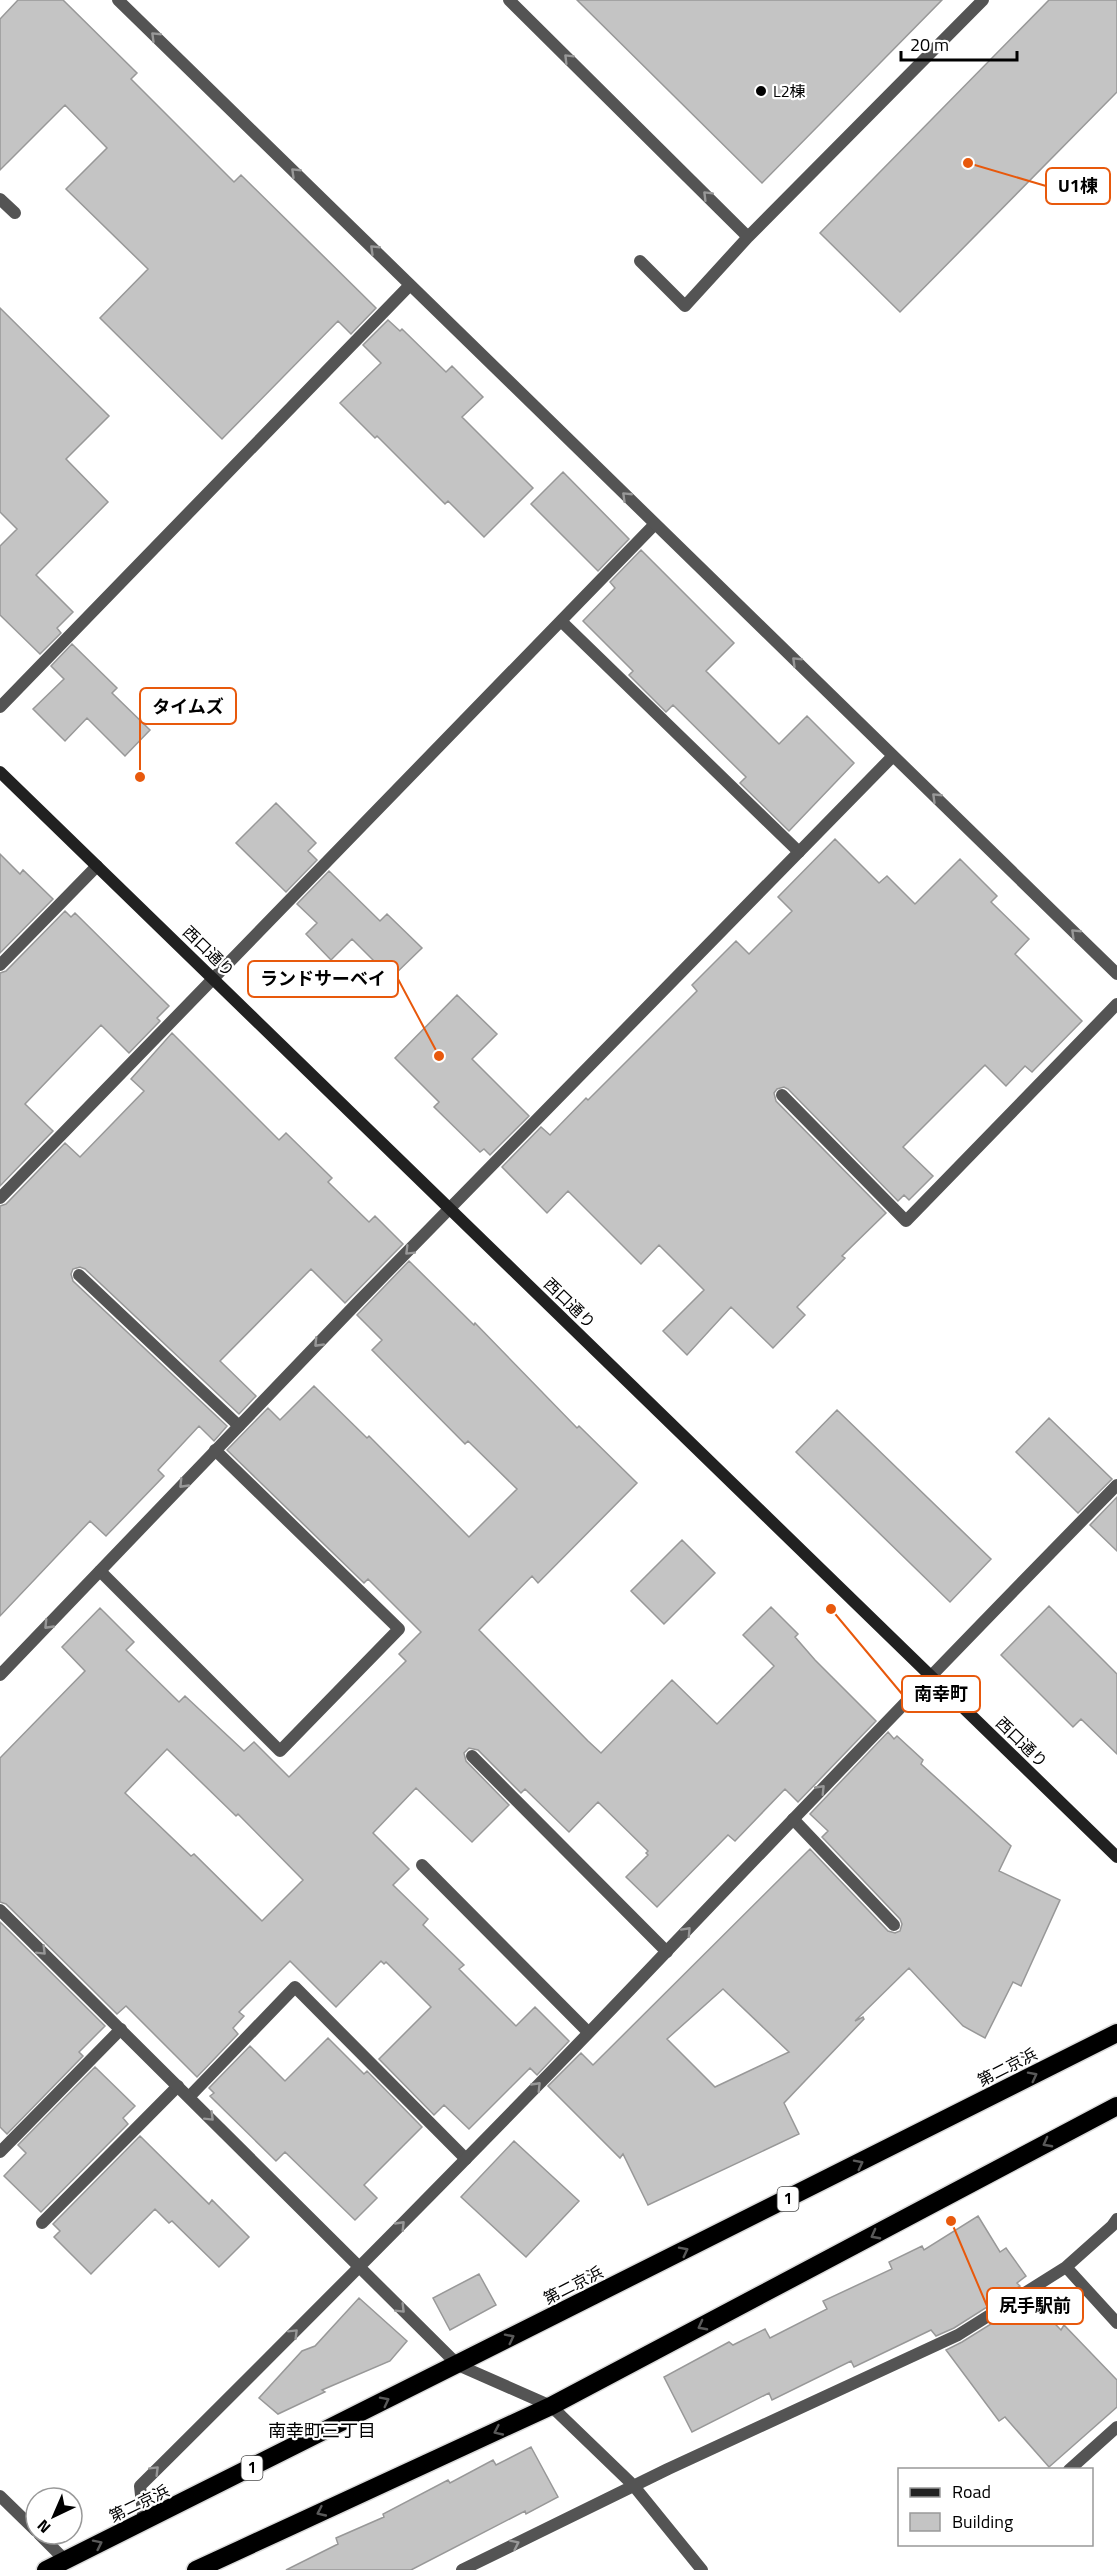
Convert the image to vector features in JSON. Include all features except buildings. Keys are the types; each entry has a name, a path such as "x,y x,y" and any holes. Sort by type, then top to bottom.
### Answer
{"highway":[{"name":"第二京浜","path":"46,2570 1117,2033"},
{"path":"196,2570 551,2406 1117,2106"}],"main road":[{"name":"西口通り","path":"0,772 1117,1857"}],"street":[{"path":"118,0 1117,974"},
{"path":"509,0 748,237"},
{"path":"640,261 685,306 748,237 983,0"},
{"path":"0,199 15,213"},
{"path":"0,707 410,285"},
{"path":"0,1198 655,524"},
{"path":"561,621 799,852"},
{"path":"0,1674 215,1450 893,756"},
{"path":"0,965 97,866"},
{"path":"782,1095 906,1221 1117,1004"},
{"path":"79,1275 239,1426"},
{"path":"100,1570 280,1751 399,1629 215,1450"},
{"path":"144,2522 140,2486 466,2159 667,1952 930,1675 1117,1485"},
{"path":"472,1756 667,1952"},
{"path":"793,1819 894,1925"},
{"path":"422,1865 588,2032"},
{"path":"0,1910 458,2365 551,2406 633,2485 702,2570"},
{"path":"189,2097 294,1987 466,2159"},
{"path":"0,2152 121,2029"},
{"path":"42,2223 178,2086"},
{"path":"462,2570 633,2485 958,2335 1066,2267 1117,2220"},
{"path":"1066,2267 1117,2323"},
{"path":"1070,2468 1117,2427"},
{"path":"0,2496 24,2520"},
{"path":"50,2546 65,2560"}],"place":[{"name":"L2棟","path":"761,91"},
{"name":"U1棟","path":"968,163"},
{"name":"タイムズ","path":"140,777"},
{"name":"ランドサーベイ","path":"439,1056"},
{"name":"南幸町","path":"831,1609"},
{"name":"尻手駅前","path":"951,2221"}],"district":[{"name":"南幸町三丁目","path":"322,2431"}]}
